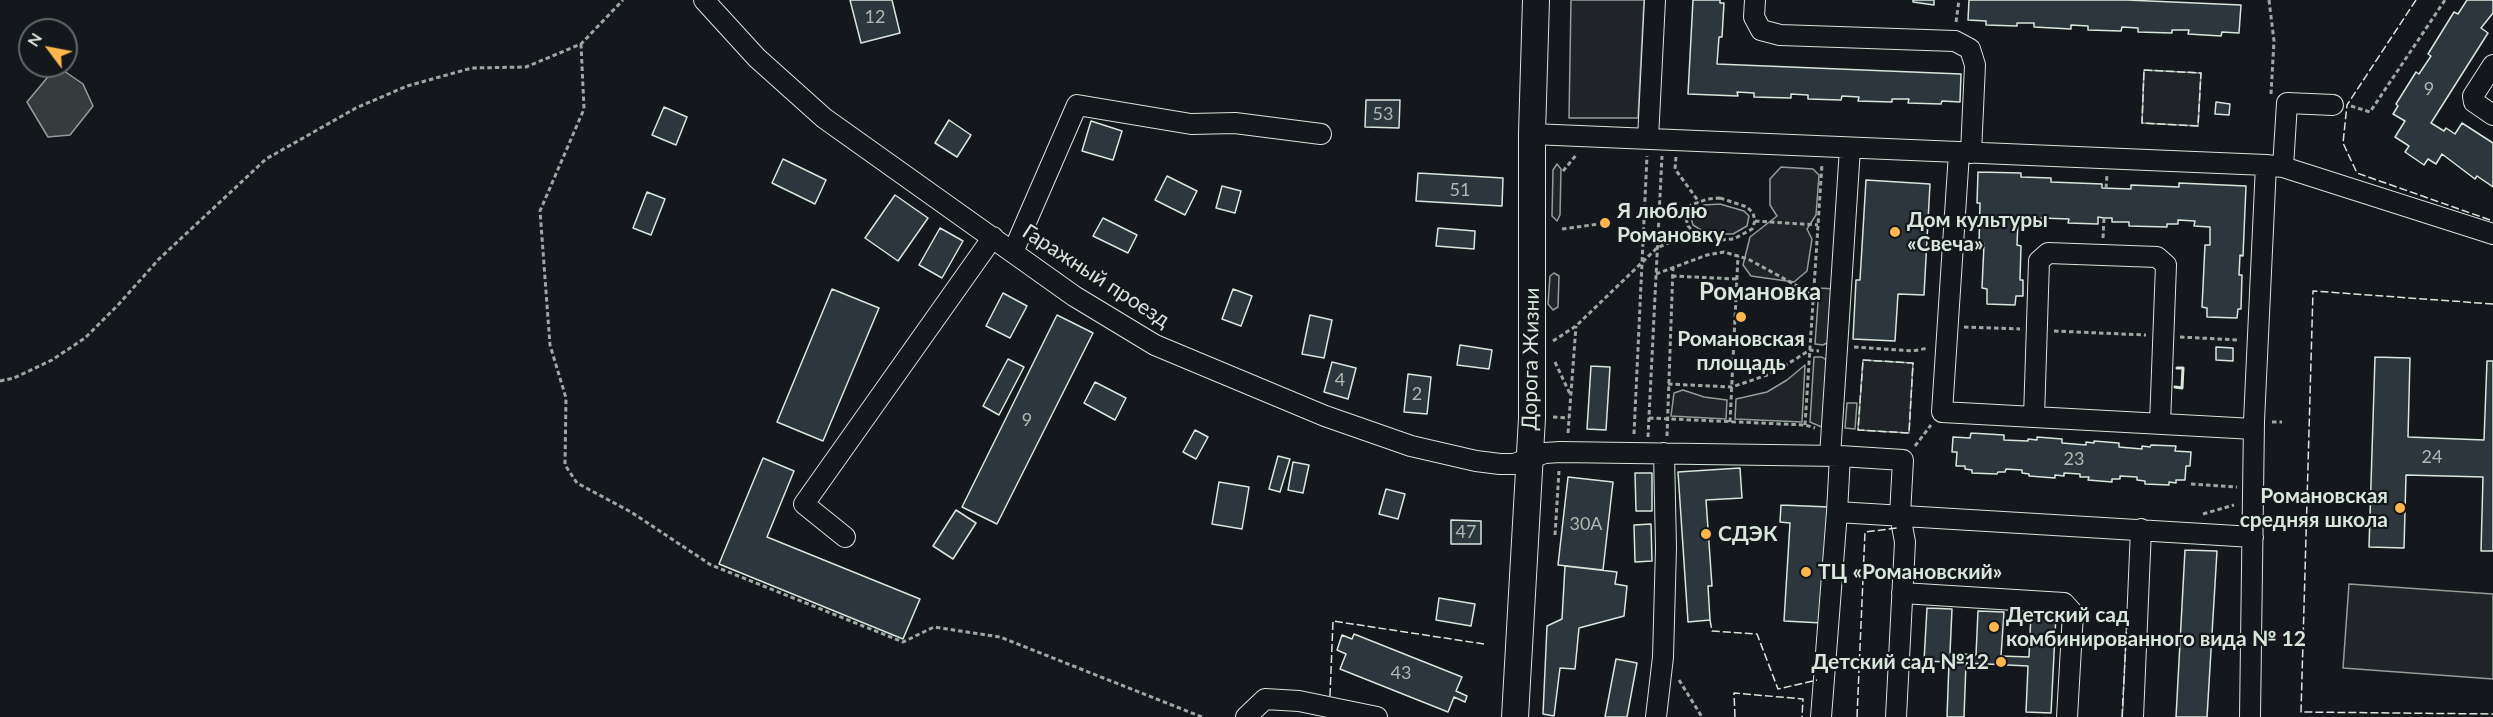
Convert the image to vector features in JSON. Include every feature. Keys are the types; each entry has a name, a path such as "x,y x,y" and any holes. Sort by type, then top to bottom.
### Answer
{"main road":[{"name":"Дорога Жизни","path":"1515,717 1532,418 1532,134 1536,0"}],"street":[{"name":"Гаражный проезд","path":"704,0 757,58 825,118 1074,296 1155,345 1325,416 1411,446 1476,461 1514,464 1545,453 1560,452 1835,456 1903,460"},
{"path":"1655,0 1662,140"},
{"path":"1755,0 1754,17 1761,30 1780,35 1955,41 1970,49 1975,65 1947,326 1942,412 2254,429"},
{"path":"2493,65 2473,96 2474,102 2493,115"},
{"path":"2250,717 2254,429 2258,340 2275,166 2287,103 2333,105"},
{"path":"1013,252 1077,105 1191,124 1234,123 1321,134"},
{"path":"1532,134 2275,166 2493,234"},
{"path":"1821,717 1837,512 1832,434 1850,147"},
{"path":"845,537 804,504 993,237"},
{"path":"2034,417 2039,261 2048,253 2157,257 2166,265 2160,424"},
{"path":"1653,454 1666,548 1663,657 1656,717"},
{"path":"1896,717 1905,542 1900,515 1903,460"},
{"path":"1837,512 2253,537"},
{"path":"2133,717 2141,529"},
{"path":"1902,593 2064,603 2073,613 2067,717"},
{"path":"1246,717 1264,699 1299,701 1377,717"}],"path":[{"path":"0,381 14,378 52,360 85,338 159,259 266,159 356,108 407,86 472,68 526,67 568,47 581,44 623,0"},
{"path":"1956,20 1959,0"},
{"path":"2269,0 2274,41 2270,103"},
{"path":"2333,105 2347,105 2370,111 2445,0"},
{"path":"581,44 584,109 540,211 550,345 566,398 565,465 577,483 631,512 711,565 903,642 934,627 1000,637 1202,717"},
{"path":"1662,140 1675,169 1699,202"},
{"path":"1653,454 1649,418 1662,140"},
{"path":"1653,454 1642,262 1662,140"},
{"path":"1806,425 1823,156"},
{"path":"2106,188 2107,169"},
{"path":"1720,198 1747,207 1753,213 1755,221 1752,229 1734,239 1720,240 1694,232 1688,226 1687,211 1691,205 1699,202 1720,198"},
{"path":"1755,221 1818,225"},
{"path":"1562,229 1599,224"},
{"path":"1552,342 1576,326 1657,248 1694,232"},
{"path":"1656,274 1707,255 1724,252 1738,255 1814,295"},
{"path":"1730,422 1738,255"},
{"path":"1653,454 1666,419 1673,267"},
{"path":"1672,276 1737,279"},
{"path":"1568,438 1576,326"},
{"path":"1947,326 2258,340"},
{"path":"1837,346 1913,351 1924,348 1946,349"},
{"path":"1668,384 1732,387 1773,373 1810,350"},
{"path":"1551,355 1571,396"},
{"path":"1903,460 1942,412"},
{"path":"1545,418 1569,418"},
{"path":"1649,418 1806,425 1832,434"},
{"path":"1555,535 1559,469"},
{"path":"2191,484 2253,488"},
{"path":"1663,657 1702,717"}],"shaded area":[{"path":"1571,0 1644,0 1638,118 1569,118"},
{"path":"2144,70 2201,73 2198,126 2142,123"},
{"path":"47,78 74,78 83,84 93,106 70,135 48,137 27,102"},
{"path":"1557,164 1561,169 1560,215 1557,221 1552,216 1553,170"},
{"path":"1781,167 1813,169 1819,175 1816,215 1807,229 1812,239 1807,271 1794,282 1751,276 1743,265 1750,237 1777,216 1770,205 1770,179"},
{"path":"1720,204 1744,211 1749,216 1747,226 1733,234 1718,234 1701,230 1693,225 1691,218 1696,209 1704,205"},
{"path":"1554,273 1559,276 1558,307 1553,310 1548,304 1550,276"},
{"path":"1819,288 1835,289 1832,340 1823,345 1815,344"},
{"path":"1814,357 1822,357 1831,363 1824,428 1810,422"},
{"path":"1863,360 1913,363 1909,433 1858,430"},
{"path":"1805,365 1802,422 1735,419 1736,399 1767,392 1787,380"},
{"path":"1683,390 1704,397 1727,400 1726,419 1671,416 1674,393"},
{"path":"1847,403 1857,403 1855,429 1845,428"},
{"path":"2349,584 2493,594 2493,679 2343,668"}],"building":[{"path":"850,0 892,0 900,33 861,43"},
{"path":"1693,0 1720,0 1720,3 1724,3 1722,37 1719,37 1717,64 1961,74 1960,102 1908,103 1909,99 1892,99 1892,102 1858,101 1859,97 1842,96 1841,100 1808,99 1808,95 1791,94 1791,98 1754,97 1754,93 1737,92 1738,96 1688,94"},
{"path":"1913,0 1934,0 1934,5 1913,2"},
{"path":"1969,0 2127,0 2241,5 2239,33 2222,32 2221,36 2188,34 2189,30 2172,30 2172,33 2138,32 2138,28 2122,27 2121,31 2088,30 2088,26 2071,25 2071,29 2034,27 2034,23 2017,23 2017,26 1986,25 1986,21 1968,20"},
{"path":"2467,0 2493,0 2493,13 2481,28 2488,33 2431,123 2444,131 2446,128 2455,134 2462,123 2493,143 2493,187 2477,176 2475,179 2442,154 2436,164 2428,159 2424,165 2405,152 2409,146 2395,137 2405,121 2393,114 2398,106 2396,104 2416,72 2419,74 2431,56 2428,54 2454,12 2458,14"},
{"path":"1366,100 1400,100 1399,128 1365,127"},
{"path":"2216,102 2230,104 2229,115 2215,114"},
{"path":"664,107 687,117 676,145 652,135"},
{"path":"949,120 971,135 957,157 935,143"},
{"path":"1091,121 1122,131 1113,160 1082,151"},
{"path":"783,159 826,180 815,204 772,183"},
{"path":"1978,172 2021,173 2021,177 2051,178 2051,182 2102,184 2102,188 2131,189 2131,185 2179,187 2179,183 2246,186 2243,256 2240,255 2239,275 2242,275 2241,309 2238,309 2237,318 2207,317 2207,308 2202,307 2205,245 2210,245 2210,227 2194,226 2195,221 2178,220 2178,224 2167,224 2167,227 2129,226 2129,222 2112,222 2112,218 2098,217 2098,224 2068,223 2069,219 2041,218 2041,222 2018,221 2017,245 2021,246 2020,280 2023,280 2023,296 2016,296 2015,305 1987,304 1987,289 1982,288 1984,244 1979,244"},
{"path":"1418,173 1503,178 1502,206 1416,201"},
{"path":"1167,176 1197,191 1185,215 1155,200"},
{"name":"Дом культуры «Свеча»","path":"1866,180 1930,184 1924,295 1898,294 1895,341 1853,339 1856,280 1860,280"},
{"path":"1222,186 1241,191 1235,213 1216,208"},
{"path":"647,192 665,199 651,235 633,228"},
{"path":"895,195 928,218 898,261 865,238"},
{"path":"1103,218 1137,235 1128,253 1093,236"},
{"path":"940,228 963,241 942,278 919,265"},
{"path":"1438,228 1475,231 1474,249 1436,246"},
{"path":"832,289 879,308 823,441 777,422"},
{"path":"1233,289 1252,296 1241,326 1222,319"},
{"path":"1003,293 1027,306 1010,338 986,326"},
{"path":"1057,315 1093,333 997,524 962,507"},
{"path":"1310,315 1332,320 1324,358 1302,354"},
{"path":"1460,345 1492,350 1489,369 1457,365"},
{"path":"2216,347 2233,348 2233,361 2216,360"},
{"path":"2375,357 2410,358 2408,437 2484,440 2487,361 2493,361 2493,551 2481,551 2483,477 2406,475 2404,548 2369,547"},
{"path":"1008,359 1024,367 999,415 983,406"},
{"path":"1332,362 1356,368 1348,399 1324,392"},
{"path":"1591,366 1610,367 1606,430 1587,429"},
{"path":"1408,374 1431,377 1427,414 1404,412"},
{"path":"1095,382 1126,398 1115,420 1084,403"},
{"path":"1195,430 1208,437 1196,459 1183,452"},
{"path":"1971,433 2004,435 2004,440 2028,441 2028,439 2037,440 2037,437 2062,439 2062,443 2086,445 2086,442 2094,443 2094,441 2119,443 2119,447 2142,449 2142,446 2150,447 2151,445 2176,446 2175,451 2191,452 2190,466 2186,466 2185,480 2176,480 2176,483 2169,482 2169,485 2145,484 2145,481 2137,480 2137,477 2120,476 2120,479 2112,479 2112,482 2088,480 2089,477 2080,477 2080,474 2064,473 2064,476 2055,475 2055,478 2029,476 2029,474 2022,473 2022,470 2006,469 2005,472 1997,474 1972,473 1972,470 1965,469 1965,466 1956,466 1957,452 1952,452 1953,437 1970,438"},
{"path":"1278,456 1290,459 1280,492 1269,489"},
{"path":"763,458 794,471 767,537 920,599 903,639 719,564"},
{"path":"1293,462 1309,465 1303,493 1288,490"},
{"path":"1740,468 1742,498 1706,500 1712,586 1708,586 1710,620 1688,622 1678,472"},
{"path":"1635,473 1652,473 1652,511 1636,511"},
{"path":"1568,477 1613,482 1603,570 1558,565"},
{"path":"1219,482 1249,487 1242,529 1212,524"},
{"path":"1386,489 1405,494 1398,519 1379,514"},
{"name":"ТЦ «Романовский»","path":"1781,505 1829,507 1822,623 1784,621 1790,523 1780,522"},
{"path":"956,510 976,523 953,559 933,546"},
{"path":"1451,520 1481,521 1481,544 1451,544"},
{"path":"1651,524 1652,561 1635,562 1634,525"},
{"path":"2185,550 2217,551 2207,717 2176,717"},
{"path":"1565,566 1617,572 1615,584 1627,586 1624,616 1579,628 1575,669 1560,668 1554,716 1543,714 1547,626 1562,619"},
{"path":"1439,598 1475,604 1471,626 1436,620"},
{"name":"Детский сад №12","path":"1927,608 1952,609 1950,653 1976,655 1978,611 2004,612 2001,656 2029,657 2031,613 2056,615 2051,713 2026,712 2028,666 1966,663 1964,717 1947,717 1949,662 1924,661"},
{"path":"1354,634 1462,677 1456,691 1467,696 1465,702 1454,697 1448,712 1340,669 1346,654 1337,650 1342,635 1352,639"},
{"path":"1616,659 1637,663 1627,717 1605,717"}],"fence":[{"path":"2416,0 2347,105 2343,143 2357,173 2493,221"},
{"path":"2144,70 2201,73 2198,126 2142,123 2144,70"},
{"path":"2493,304 2313,291 2301,712 2493,714"},
{"path":"1863,360 1913,363 1909,433 1858,430 1863,360"},
{"path":"1857,717 1865,532 1897,528"},
{"path":"1710,620 1712,631 1757,634 1778,689 1817,680"},
{"path":"1330,696 1333,621 1484,644"},
{"path":"2122,717 2127,621"},
{"path":"1735,717 1734,693 1803,699 1802,717"}],"wall":[{"path":"2175,387 2182,388 2183,368 2177,368"}],"place":[{"name":"Я люблю Романовку","path":"1605,223"},
{"name":"Дом культуры «Свеча»","path":"1895,232"},
{"name":"Романовская площадь","path":"1741,317"},
{"name":"Романовская средняя школа","path":"2400,508"},
{"name":"СДЭК","path":"1706,534"},
{"name":"ТЦ «Романовский»","path":"1806,572"},
{"name":"Детский сад комбинированного вида № 12","path":"1994,627"},
{"name":"Детский сад №12","path":"2001,662"}],"district":[{"name":"Романовка","path":"1760,292"}]}
